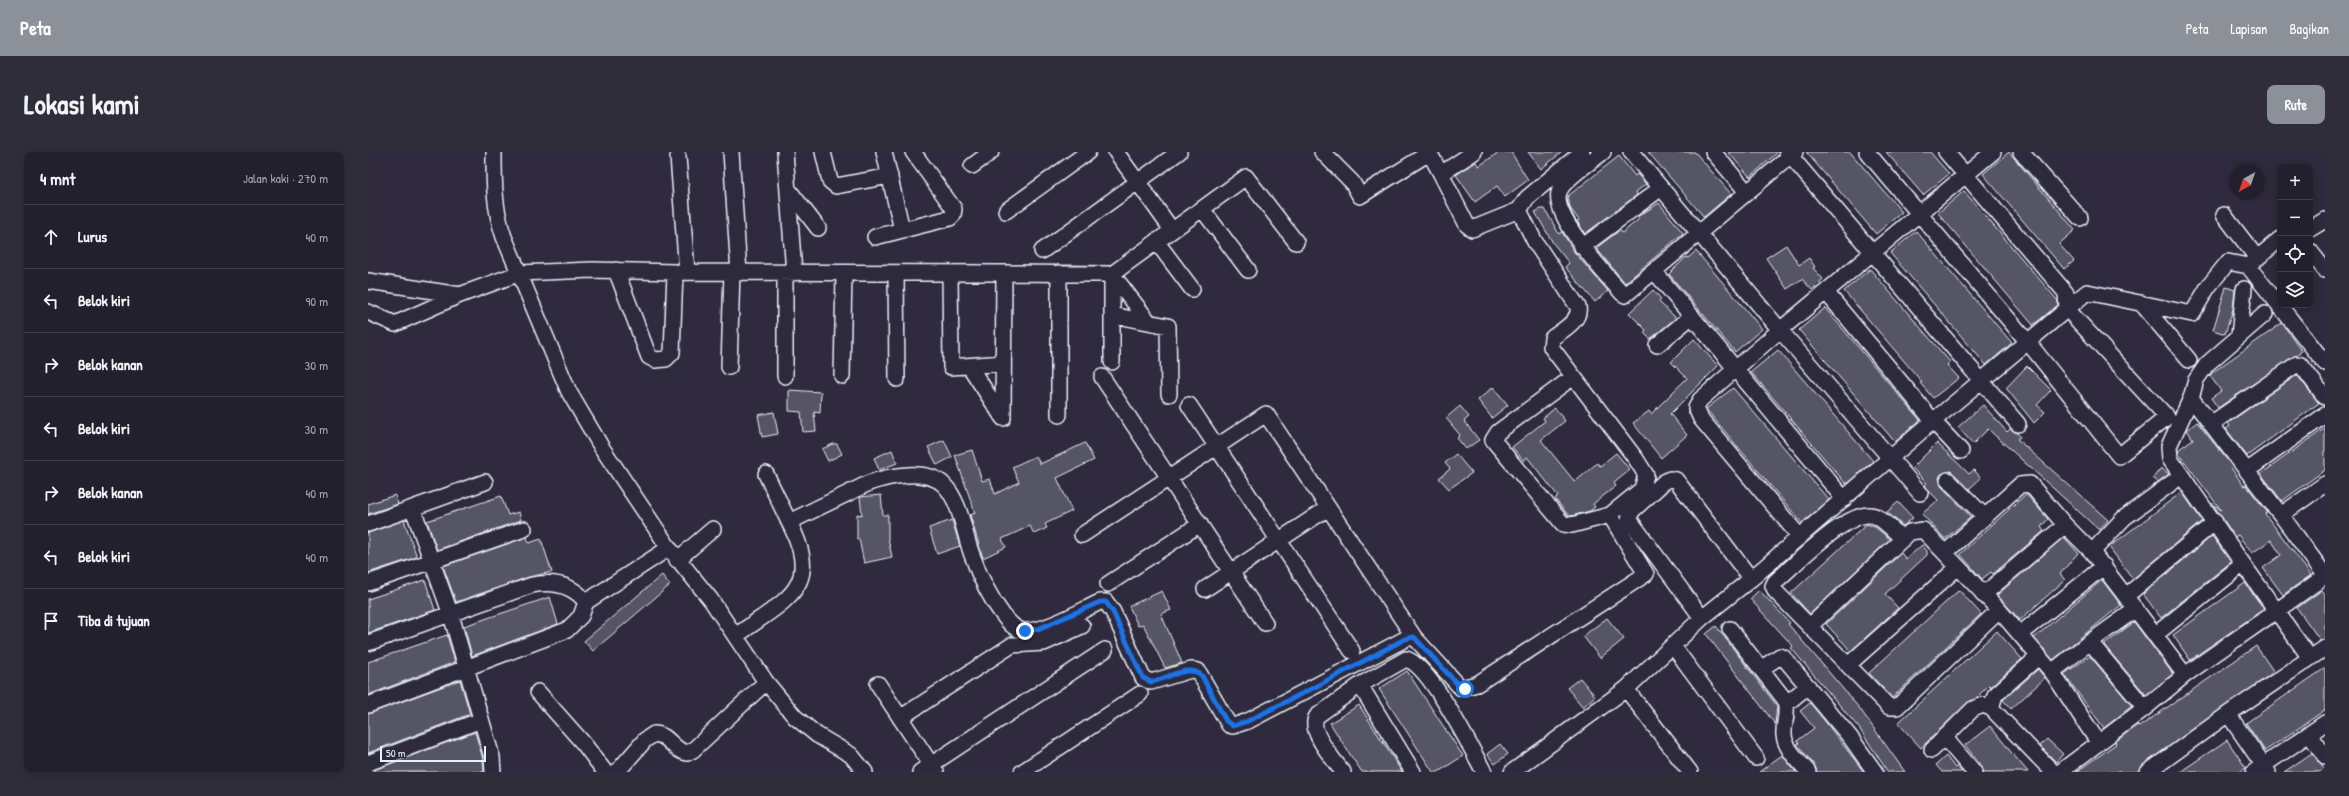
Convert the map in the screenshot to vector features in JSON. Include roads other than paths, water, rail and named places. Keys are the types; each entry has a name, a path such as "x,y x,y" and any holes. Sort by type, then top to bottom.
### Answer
{"street":[{"path":"494,152 494,190 498,219 569,392 602,448 673,554 711,600 766,682 795,717 817,735 851,755 865,772"},
{"path":"729,367 735,272 731,152"},
{"path":"785,152 788,189 790,273 785,376"},
{"path":"823,152 830,181 836,186 890,176"},
{"path":"884,152 902,230"},
{"path":"875,237 950,218 954,213 954,209 913,152"},
{"path":"972,166 991,152"},
{"path":"1006,211 1088,152"},
{"path":"1116,152 1172,230"},
{"path":"1042,251 1179,152"},
{"path":"1322,152 1352,182 1360,196 1429,152 1467,225 1472,229 1518,210 1527,198 1582,152"},
{"path":"1441,174 1474,152"},
{"path":"1603,152 1561,188 1558,193 1566,222 1582,247 1625,295 1791,153 1872,253 2018,424"},
{"path":"1631,152 1780,330 1920,493"},
{"path":"1713,152 1747,192"},
{"path":"1866,152 2027,341 2119,456 2167,417 2067,309 2066,293 1946,152"},
{"path":"1800,537 1697,412 1696,406 1700,400 1735,368 1993,152"},
{"path":"2021,152 2080,218"},
{"path":"616,270 649,356 655,360 666,359 672,353 681,272 678,157"},
{"path":"368,312 395,324 460,295 520,274 616,270 790,273 1112,274 1246,177 1296,242"},
{"path":"1582,247 1661,188"},
{"path":"788,189 818,228"},
{"path":"1202,209 1248,270"},
{"path":"1518,210 1535,242 1578,307 1579,312 1577,318 1550,342 1551,347 1574,377 1636,459 1646,475 1642,489 1610,515 1572,525 1563,524 1493,440 1498,432 1574,377"},
{"path":"2224,215 2253,262 2325,363"},
{"path":"2313,227 2325,220"},
{"path":"1156,241 1192,289"},
{"path":"1515,771 1626,689 1702,618 1752,580 2027,341 2087,292 2192,314 2208,287 2228,262 2253,262 2277,242"},
{"path":"2313,255 2325,270"},
{"path":"1654,271 1844,499"},
{"path":"842,376 844,273"},
{"path":"896,273 897,379"},
{"path":"950,273 951,367 970,367 1003,363"},
{"path":"970,367 1003,418 1004,273"},
{"path":"1059,273 1059,415"},
{"path":"1112,274 1112,362"},
{"path":"1112,274 1149,322"},
{"path":"368,281 460,295"},
{"path":"2239,336 2244,289"},
{"path":"1826,292 1961,451"},
{"path":"2141,303 2189,360"},
{"path":"2266,314 2239,336 2201,371 2191,398 2169,446 2170,459 2310,658"},
{"path":"1112,316 1168,326 1169,394"},
{"path":"1657,346 1692,316"},
{"path":"2211,424 2297,364 2301,365 2325,397"},
{"path":"1102,377 1265,623"},
{"path":"1932,750 1973,709 1983,705 1991,708 2050,770 2098,742 2145,708 2185,675 2325,576 2248,470 2191,398"},
{"path":"1189,405 1352,651"},
{"path":"1082,535 1266,414 1414,637 1461,688 1477,684 1646,574 1610,515"},
{"path":"2248,470 2325,415"},
{"path":"736,636 790,595 801,581 803,569 800,542 766,474"},
{"path":"789,522 881,478 920,475 931,477 944,485 949,491 963,523 972,556 995,606 1010,624 1021,630 1038,629 1100,602 1106,602 1113,612 1143,678 1151,682 1191,670 1198,671 1226,721 1233,726 1248,721 1405,639 1414,637"},
{"path":"2092,552 2124,518 2181,476"},
{"path":"1702,618 1629,519 1632,511 1664,482 1670,479 1676,480 1752,580"},
{"path":"1948,480 1986,517"},
{"path":"368,524 486,482"},
{"path":"1945,553 2020,485 2026,483 2032,486 2065,525 2104,566 2185,675"},
{"path":"2281,515 2325,484"},
{"path":"1205,589 1328,508"},
{"path":"413,509 467,669 492,757 493,772"},
{"path":"1903,539 1877,516 1852,519 1838,528 1775,582 1773,586 1774,590 1888,707 1893,709 1999,610"},
{"path":"2126,596 2215,522"},
{"path":"1108,584 1200,524"},
{"path":"1983,595 2065,525"},
{"path":"368,583 524,529"},
{"path":"368,705 467,669 567,630 581,616 586,602 673,554 713,529"},
{"path":"1810,626 1913,530 1922,530 1999,610 2052,672 2098,742"},
{"path":"2155,635 2243,564"},
{"path":"2020,634 2104,566"},
{"path":"1848,665 1957,568"},
{"path":"368,643 532,585 550,582 573,590 586,602"},
{"path":"2052,672 2136,609"},
{"path":"900,718 1012,644 1044,643 1082,626"},
{"path":"1730,629 1786,704 1787,713 1784,734 1786,740 1808,772"},
{"path":"2090,642 2145,708"},
{"path":"1673,646 1756,758"},
{"path":"2148,772 2228,714 2325,648"},
{"path":"878,684 900,718 929,770 1105,650"},
{"path":"1761,669 1780,656 1782,657 1850,737 1875,772"},
{"path":"1991,708 1995,695 2038,656"},
{"path":"1343,772 1315,730 1314,721 1317,716 1360,685 1406,659 1416,662 1432,682 1484,772"},
{"path":"618,772 645,740 654,734 664,736 682,752 687,754 766,682"},
{"path":"1360,685 1413,772"},
{"path":"1786,704 1808,686"},
{"path":"1626,689 1690,772"},
{"path":"538,692 584,744 605,772"},
{"path":"1022,772 1140,694"},
{"path":"2228,714 2262,770 2325,723"},
{"path":"368,763 481,720"},
{"path":"2309,734 2325,756"},
{"path":"1944,738 1974,772"}]}
